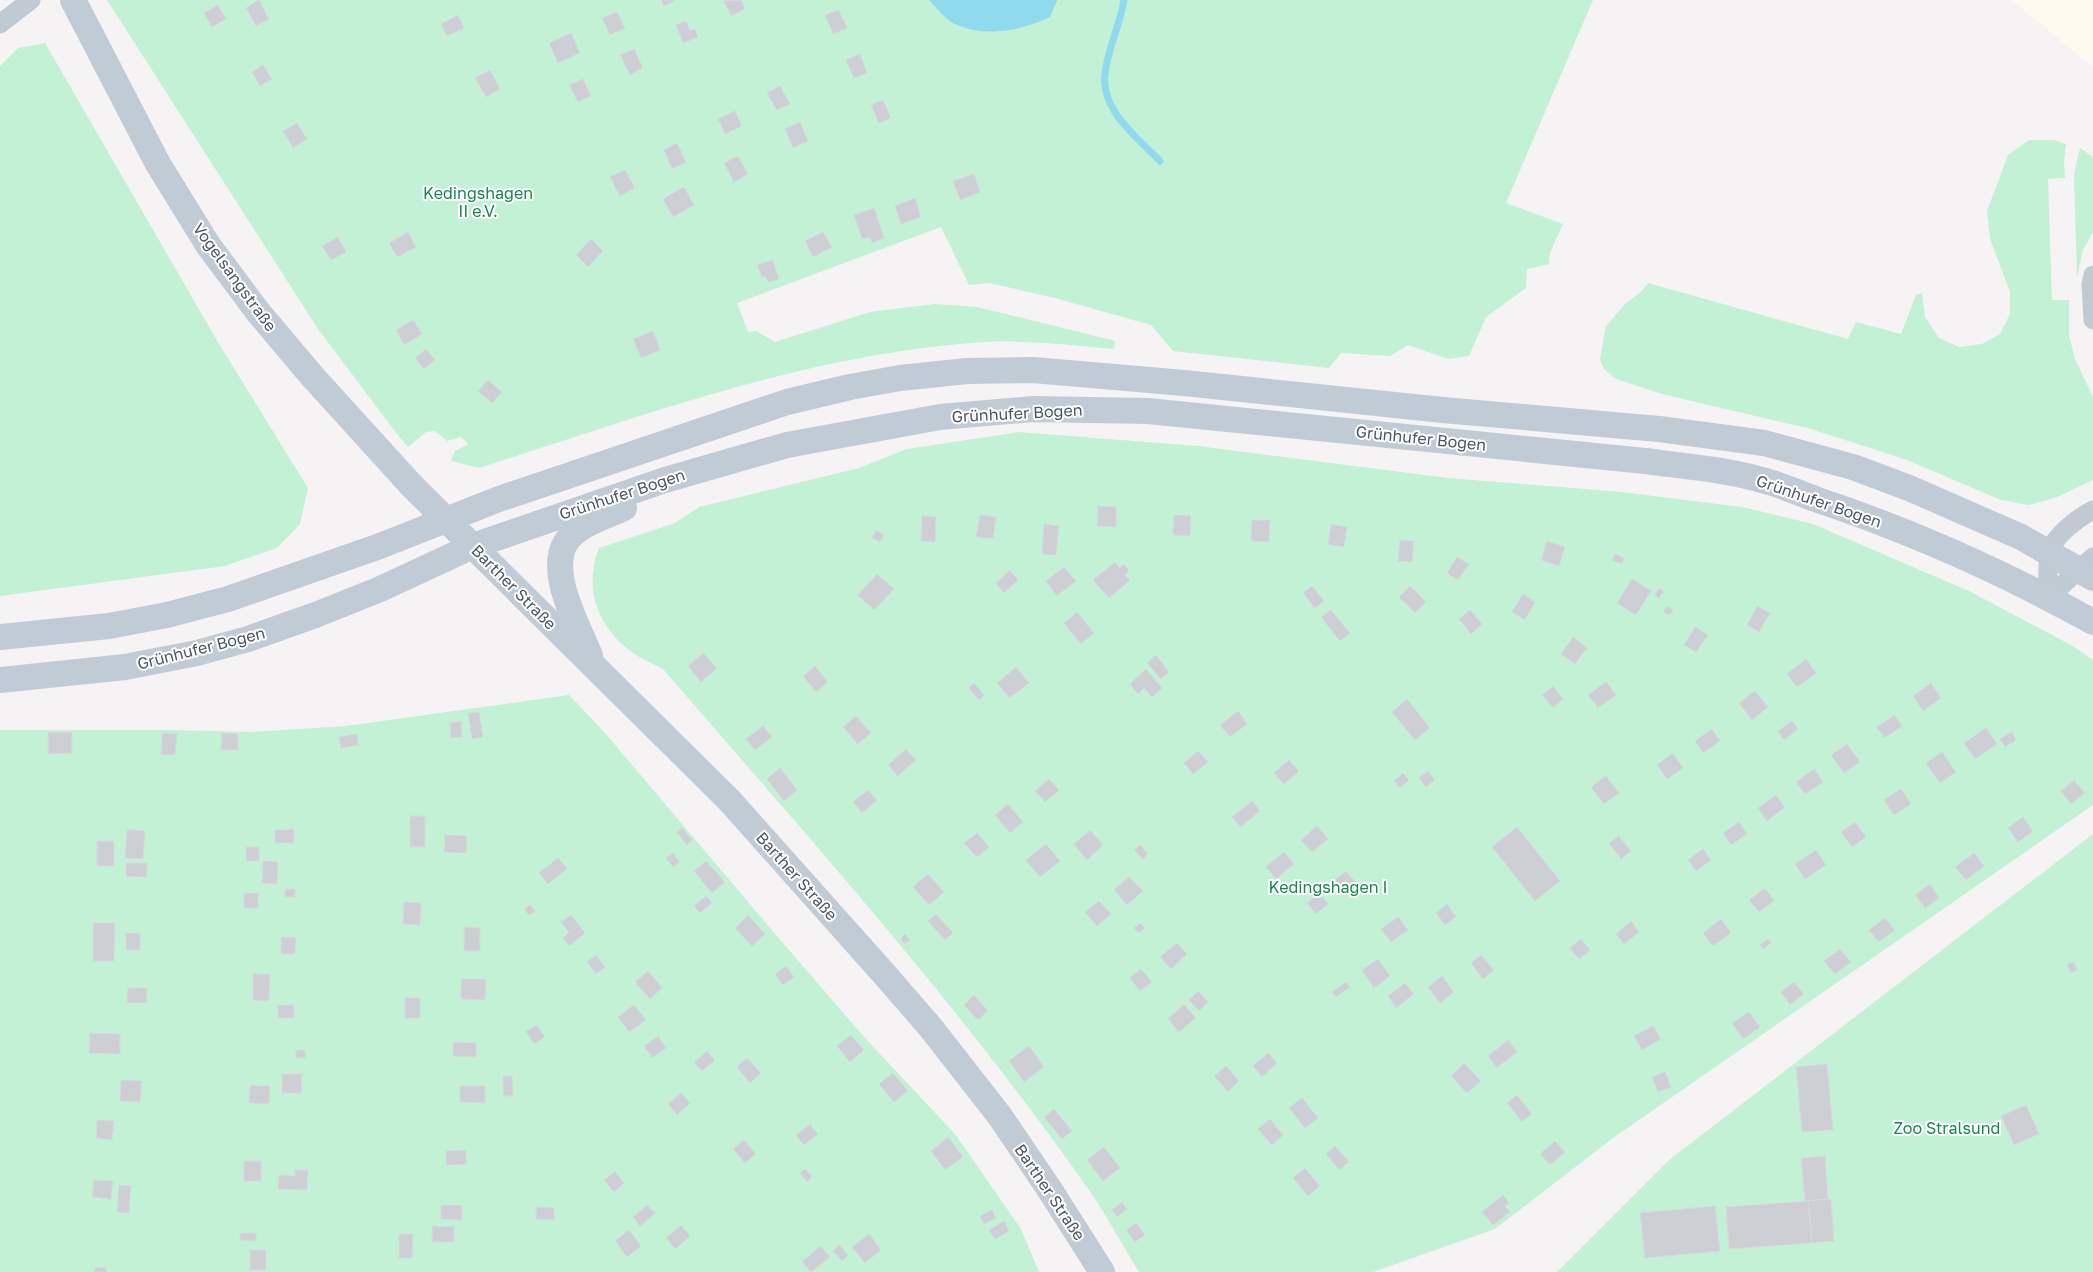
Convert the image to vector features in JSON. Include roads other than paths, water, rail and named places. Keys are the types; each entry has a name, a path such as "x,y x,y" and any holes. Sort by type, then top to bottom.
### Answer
{"main road":[{"name":"Vogelsangstraße","path":"73,0 158,164 208,244 258,312 312,376 412,486 446,520"},
{"name":"Grünhufer Bogen","path":"0,637 109,626 168,615 228,599 305,573 499,499 787,402 850,387 900,378 967,371 1033,370 1184,383 1443,410 1659,429 1764,443 1844,464 1909,488 2021,537 2049,552 2089,568"},
{"name":"Grünhufer Bogen","path":"0,680 125,667 197,653 248,639 378,590 473,546 656,482 787,445 940,417 1033,410 1095,409 1148,411 1645,461 1760,479 1852,511 1931,543 2048,598 2093,622"},
{"path":"593,664 560,582 562,550 570,537 576,532 635,503 656,482"},
{"name":"Barther Straße","path":"446,520 729,800 931,1028 999,1115 1102,1272"}],"street":[{"path":"0,24 31,0"},
{"path":"2093,275 2091,284 2093,320"},
{"path":"2048,598 2049,552 2065,530 2077,518 2093,510"},
{"name":"Grünhufer Bogen","path":"2048,598 2089,568"}],"water":[{"path":"929,0 1057,1 1050,17 1027,26 991,32 967,28 951,22"}],"waterway":[{"path":"1124,0 1106,65 1105,87 1108,100 1122,122 1160,161"}],"park label":[{"name":"Kedingshagen II e.V.","path":"478,202"},
{"name":"Kedingshagen I","path":"1328,887"},
{"name":"Zoo Stralsund","path":"1947,1128"}]}
